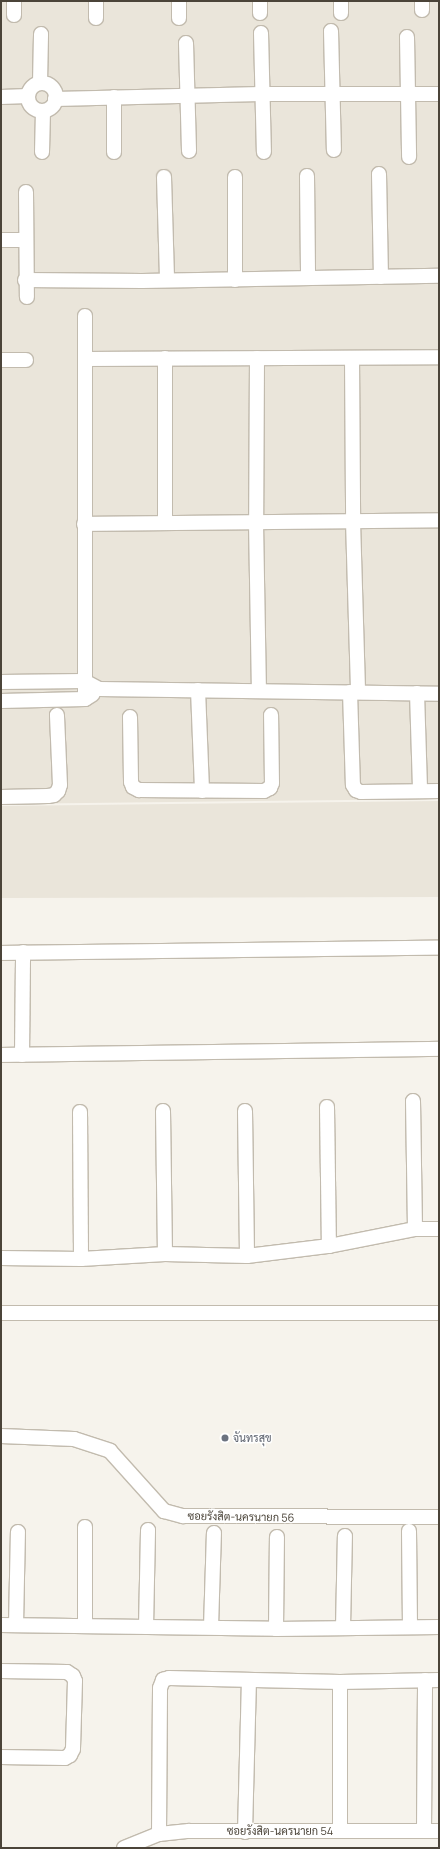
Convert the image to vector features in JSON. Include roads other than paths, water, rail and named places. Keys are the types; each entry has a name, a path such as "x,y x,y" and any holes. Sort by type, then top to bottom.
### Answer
{"street":[{"path":"96,1 96,18"},
{"path":"179,1 179,18"},
{"path":"330,31 334,94 334,150"},
{"path":"260,33 264,152"},
{"path":"40,83 41,34"},
{"path":"407,37 409,157"},
{"path":"186,43 189,95 189,151"},
{"path":"40,83 48,84 54,89 55,99 50,108 43,111 36,109 30,104 28,96 34,85 40,83"},
{"path":"55,99 261,94 439,94"},
{"path":"1,97 28,96"},
{"path":"114,97 114,152"},
{"path":"42,152 43,111"},
{"path":"379,174 381,277"},
{"path":"307,176 308,278"},
{"path":"164,177 167,280"},
{"path":"235,177 235,280"},
{"path":"26,192 25,280 27,297"},
{"path":"1,240 26,240"},
{"path":"25,280 235,280 439,276"},
{"path":"85,316 85,699"},
{"path":"85,359 439,357"},
{"path":"165,358 165,523"},
{"path":"257,358 256,522 259,690"},
{"path":"352,358 354,692 353,786 356,790 361,792 439,791"},
{"path":"1,360 26,360"},
{"path":"84,524 439,520"},
{"path":"1,682 84,681 99,689 259,690 439,694"},
{"path":"1,701 85,699 99,689"},
{"path":"198,690 202,790"},
{"path":"417,694 420,791"},
{"path":"1,797 48,796 54,795 58,791 60,785 57,715"},
{"path":"130,717 131,782 133,787 139,790 264,791 270,788 272,783 271,715"},
{"path":"1,952 439,948"},
{"path":"22,1055 23,952"},
{"path":"1,1055 439,1049"},
{"path":"413,1101 415,1229"},
{"path":"327,1107 330,1246"},
{"path":"163,1111 165,1254"},
{"path":"245,1111 247,1256"},
{"path":"80,1112 81,1259"},
{"path":"1,1258 81,1259 165,1254 247,1256 330,1246 415,1229 439,1229"},
{"path":"1,1312 439,1313"},
{"name":"ซอยรังสิต-นครนายก 56","path":"1,1436 74,1439 110,1451 164,1511 183,1516 439,1517"},
{"path":"85,1528 85,1626"},
{"path":"146,1626 148,1530"},
{"path":"410,1531 410,1627"},
{"path":"16,1625 18,1532"},
{"path":"212,1627 214,1533"},
{"path":"343,1628 345,1536"},
{"path":"276,1629 278,1537"},
{"path":"1,1625 276,1629 439,1627"},
{"path":"1,1671 67,1672 73,1676 75,1681 73,1749 70,1755 65,1758 1,1758"},
{"path":"159,1834 160,1688 163,1680 169,1678 340,1682 432,1680 424,1831"},
{"path":"245,1832 249,1680"},
{"path":"340,1682 340,1831"},
{"name":"ซอยรังสิต-นครนายก 54","path":"124,1848 159,1834 189,1831 439,1831"}],"place":[{"name":"จันทรสุข","path":"225,1438"}]}
